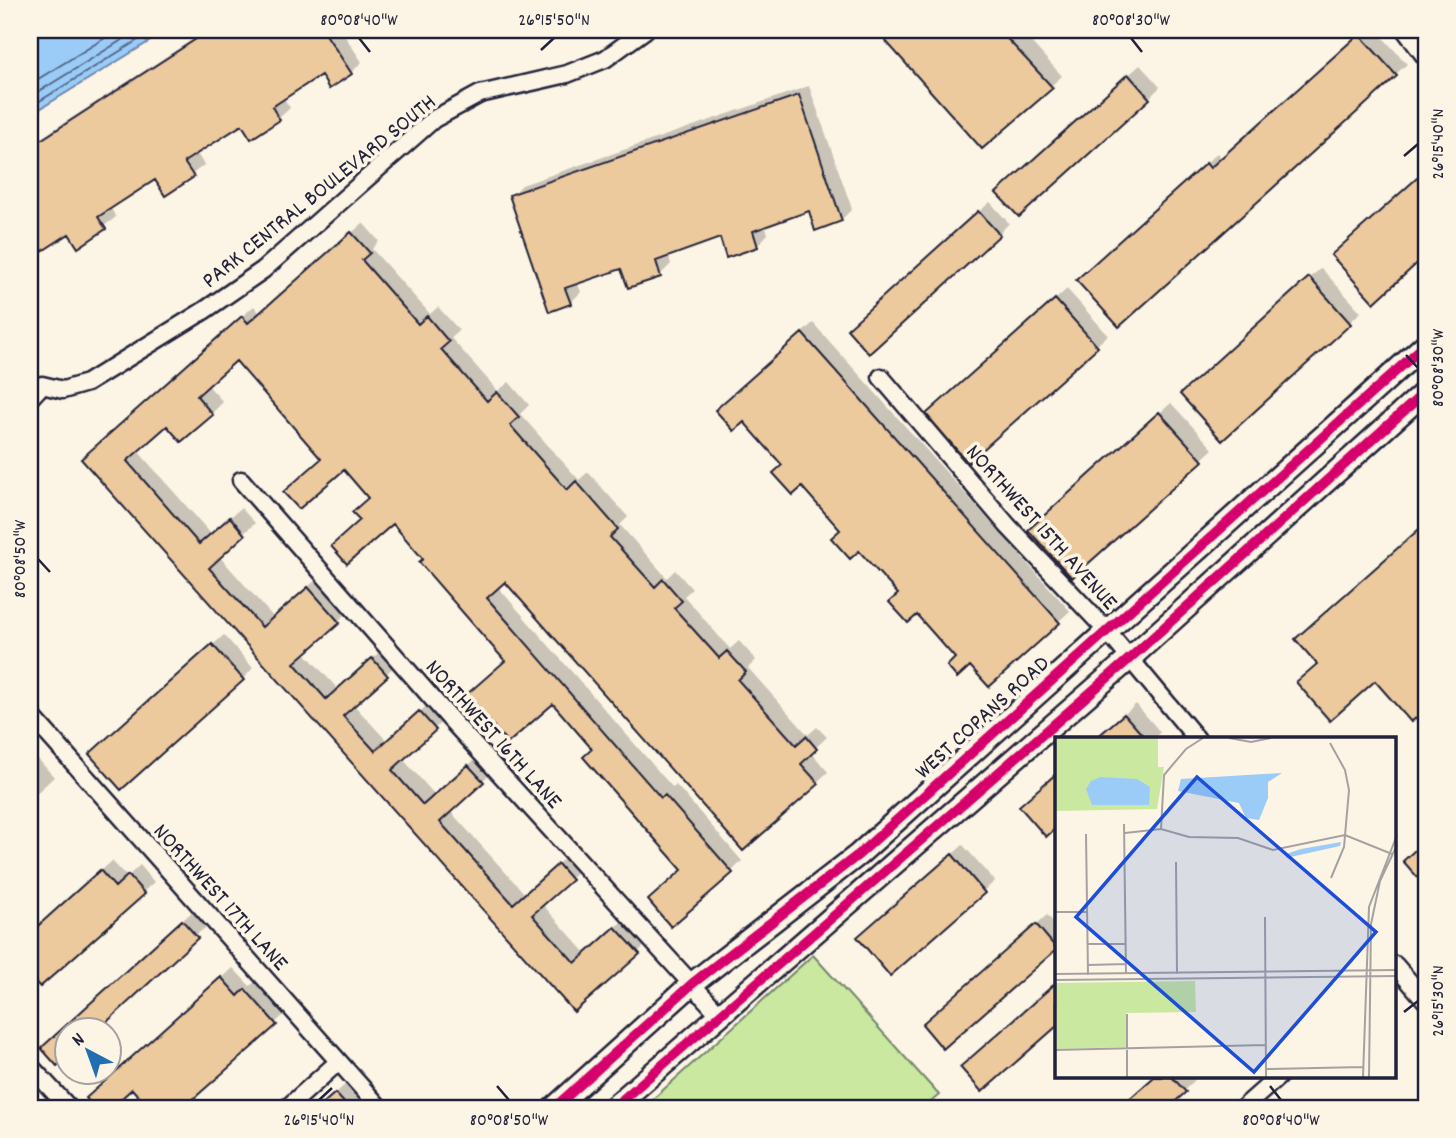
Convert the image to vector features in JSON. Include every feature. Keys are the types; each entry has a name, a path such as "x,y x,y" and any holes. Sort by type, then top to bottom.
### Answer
{"main road":[{"name":"WEST COPANS ROAD","path":"554,1108 693,983 858,855 1426,344"},
{"path":"613,1108 1128,660 1426,391"}],"street":[{"name":"PARK CENTRAL BOULEVARD SOUTH","path":"30,398 36,380 63,390 87,383 205,310 263,270 434,119 480,94 567,74 605,59 645,30"},
{"path":"1405,30 1426,58"},
{"name":"NORTHWEST 15TH AVENUE","path":"881,377 1008,526 1107,631 1128,660 1195,737"},
{"name":"NORTHWEST 16TH LANE","path":"241,480 452,722 719,1014"},
{"name":"NORTHWEST 17TH LANE","path":"30,713 380,1108"},
{"path":"1396,969 1426,1000"},
{"path":"287,1108 338,1062"},
{"path":"30,1068 69,1108"},
{"path":"1243,1108 1277,1078"}],"green space":[{"path":"813,955 939,1095 924,1108 643,1108"}],"water":[{"path":"30,30 168,30 30,115"}],"building":[{"path":"210,30 323,30 352,74 329,89 321,75 272,107 280,120 251,139 242,125 184,162 194,177 165,196 155,180 98,217 106,229 78,248 69,234 30,259 30,147"},
{"path":"876,30 991,30 997,36 1001,32 1053,88 982,149"},
{"path":"1359,34 1397,76 1119,327 1076,280 1206,163 1210,168"},
{"path":"1128,74 1150,99 1019,217 996,193"},
{"path":"799,95 842,221 815,231 809,211 753,231 758,247 726,258 720,238 656,261 661,277 628,288 621,269 565,288 571,304 549,312 509,195"},
{"path":"1426,170 1426,255 1374,303 1331,255"},
{"path":"978,211 1000,235 869,354 847,329"},
{"path":"351,232 370,253 362,260 418,324 427,316 449,342 441,349 487,401 497,392 519,417 510,425 567,490 576,481 618,529 610,537 655,587 663,579 682,601 674,608 719,658 727,651 746,672 738,680 796,745 806,736 817,749 801,764 819,784 743,851 505,582 487,598 661,798 665,795 733,873 671,927 648,900 682,870 583,757 592,749 553,704 508,743 466,695 505,661 419,562 423,559 393,524 347,564 331,546 360,520 352,512 368,498 344,470 299,509 283,492 321,459 236,361 197,396 213,415 181,442 167,426 127,461 199,544 230,517 245,535 209,568 262,627 308,587 340,623 294,663 326,699 372,658 388,676 343,716 375,751 419,711 436,730 392,770 423,805 468,765 484,782 440,822 513,904 558,864 572,880 532,915 575,963 615,927 640,954 574,1012 81,459 242,316 248,323"},
{"path":"1309,277 1351,324 1222,441 1180,394"},
{"path":"1055,299 1098,347 968,463 926,414"},
{"path":"802,333 1060,623 989,687 970,666 957,678 947,666 955,658 917,615 908,623 889,602 898,594 859,551 850,559 831,538 840,530 802,487 793,495 773,473 782,465 744,422 734,431 715,410"},
{"path":"1159,412 1203,461 1072,578 1028,530"},
{"path":"1426,523 1426,709 1411,722 1375,681 1330,721 1296,682 1317,664 1295,639"},
{"path":"212,644 244,680 121,790 89,754"},
{"path":"1124,714 1144,737 1097,737"},
{"path":"1055,775 1055,829 1046,837 1019,806"},
{"path":"1426,840 1426,887 1403,861"},
{"path":"952,854 985,893 890,976 857,937"},
{"path":"100,870 115,887 128,875 145,894 40,987 30,976 30,933"},
{"path":"182,920 198,938 113,1016 76,1016"},
{"path":"1036,924 1055,947 1055,951 943,1049 922,1024"},
{"path":"221,977 238,996 245,989 277,1025 183,1108 149,1108 132,1089 111,1108 95,1108 86,1098 99,1086 122,1086 122,1066"},
{"path":"1055,984 1055,1028 982,1092 960,1067"},
{"path":"52,1038 52,1060 41,1048"},
{"path":"1153,1078 1173,1078 1186,1092 1168,1108 1119,1108"},
{"path":"335,1093 349,1108 318,1108"}],"cycle path":[{"path":"554,1108 693,983 858,855 1426,344"},
{"path":"613,1108 1128,660 1426,391"}]}
